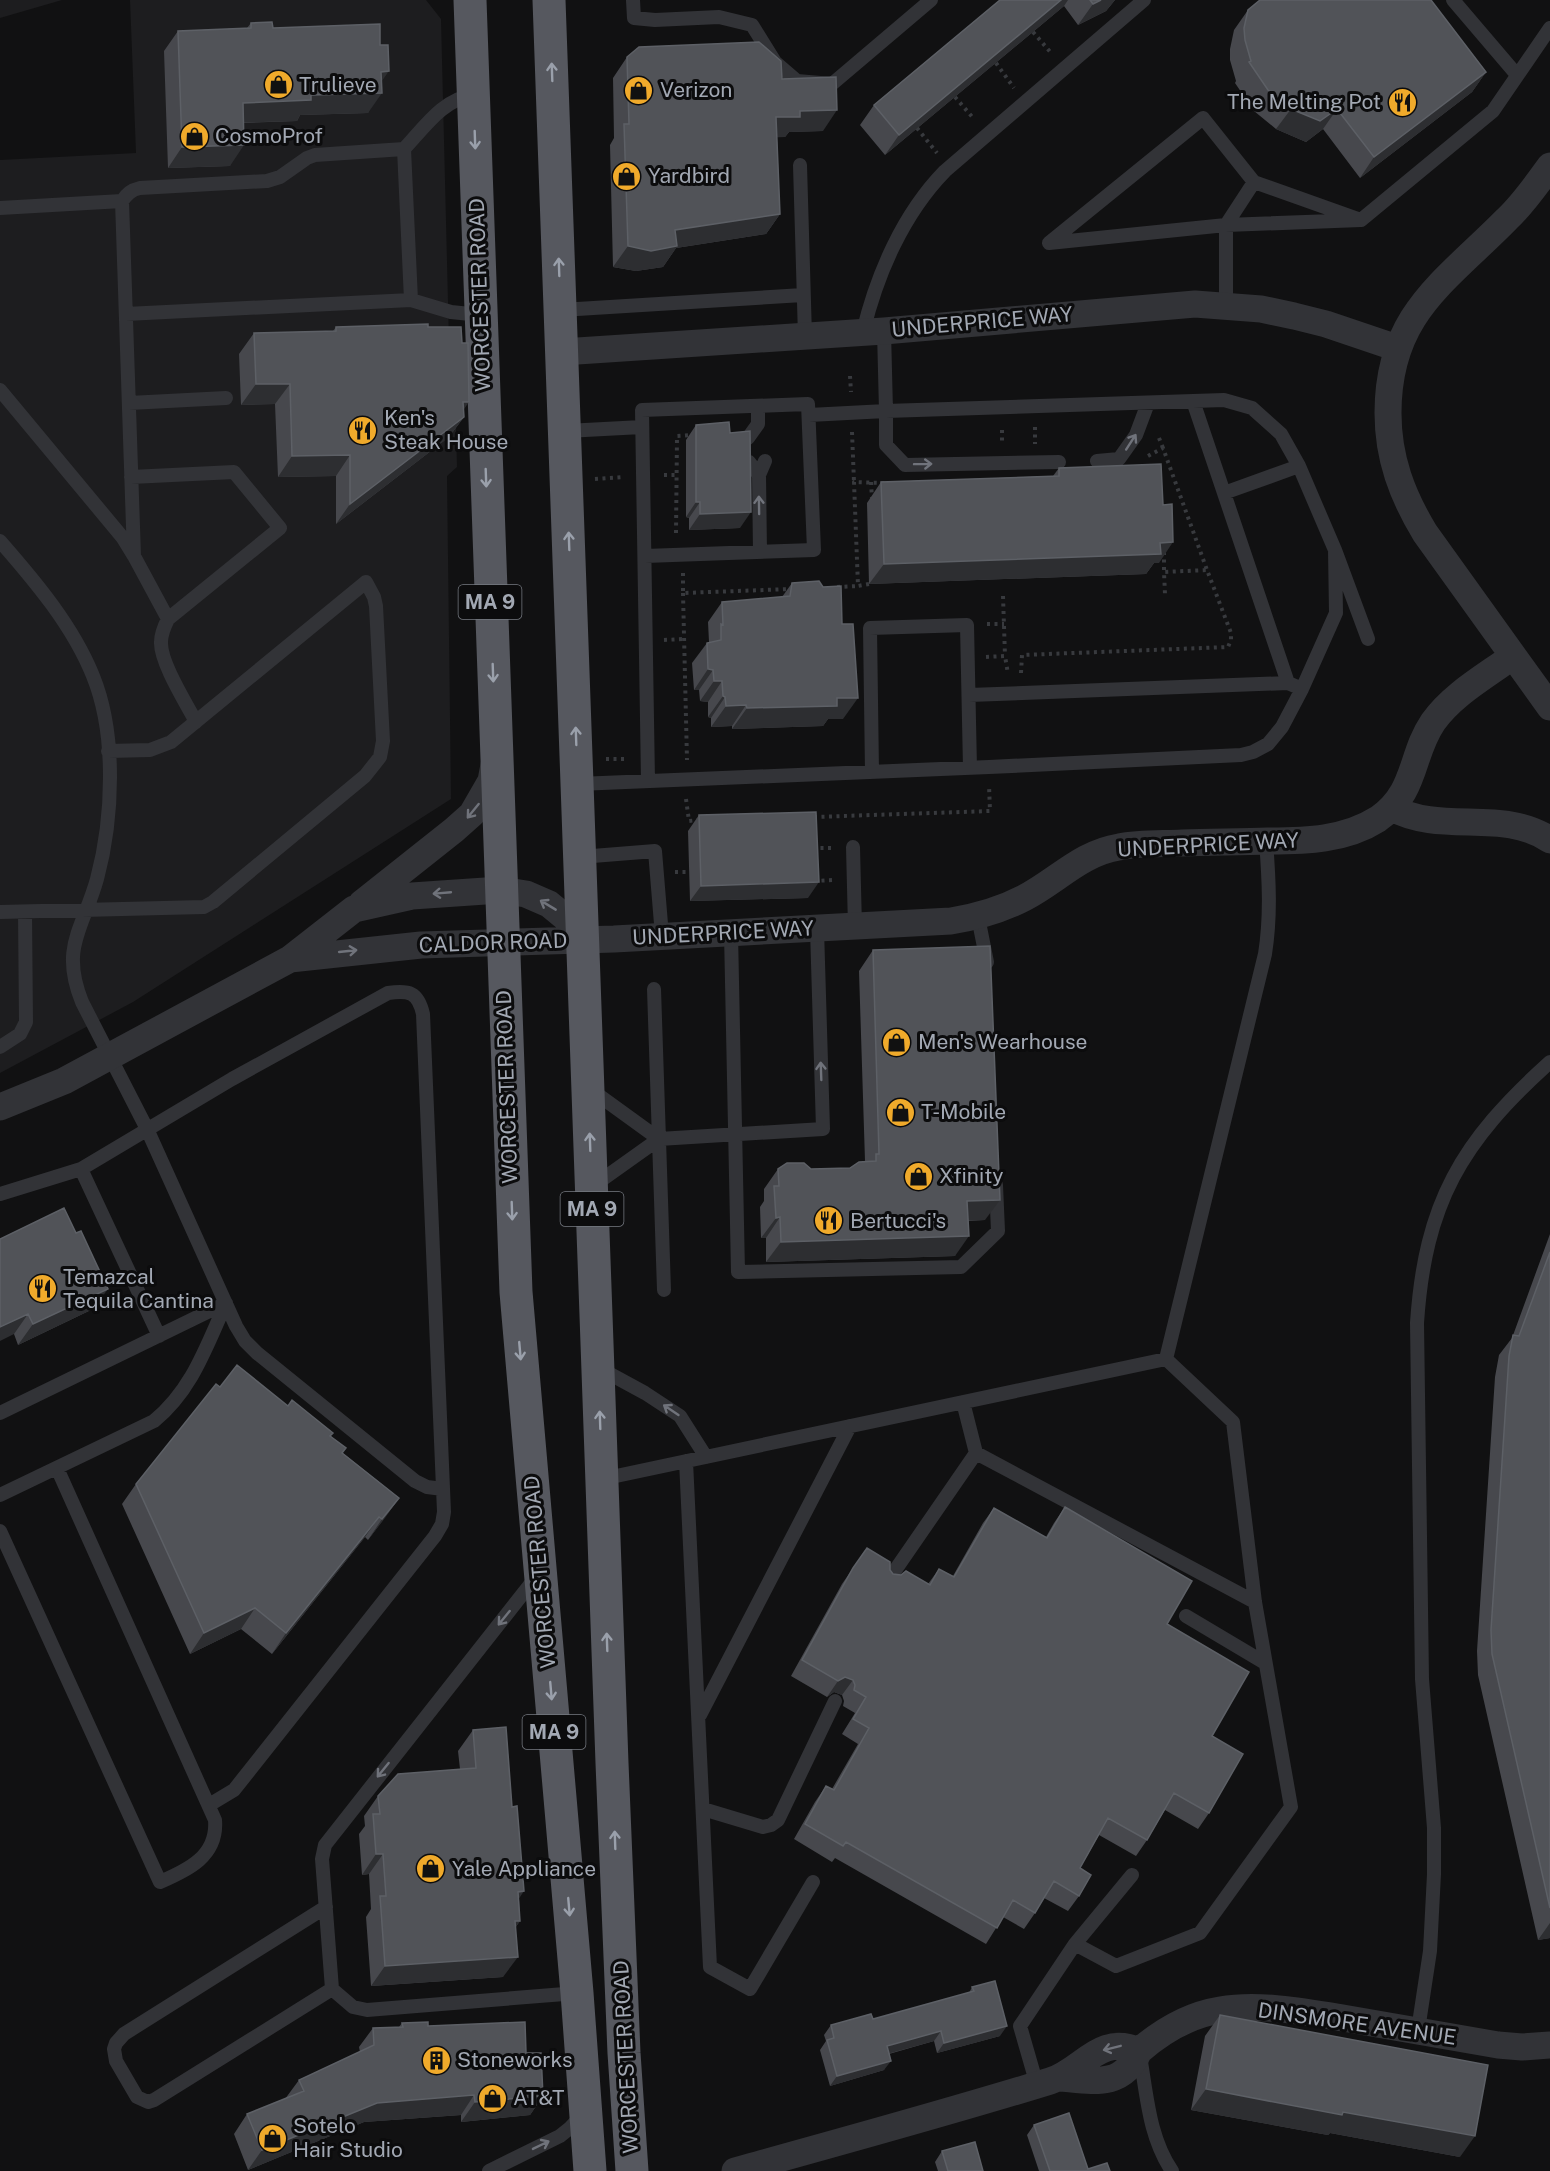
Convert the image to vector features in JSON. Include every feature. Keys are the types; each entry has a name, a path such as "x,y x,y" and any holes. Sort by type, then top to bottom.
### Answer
{"highway":[{"name":"WORCESTER ROAD","path":"470,0 516,1292 577,1993 590,2171"},
{"name":"WORCESTER ROAD","path":"549,0 621,1981 632,2171"}],"street":[{"path":"458,0 471,39"},
{"path":"1550,166 1509,218 1428,297 1411,319 1397,348 1390,372 1388,425 1390,452 1398,482 1410,509 1550,707"},
{"name":"UNDERPRICE WAY","path":"562,352 874,332 1194,304 1262,309 1326,324 1397,348"},
{"name":"UNDERPRICE WAY","path":"583,940 951,921 978,917 1023,899 1074,864 1096,853 1119,847 1145,844 1318,839 1361,829 1392,808 1405,791 1432,724 1444,708 1514,656"},
{"path":"354,909 472,814 491,781 496,758"},
{"path":"1392,808 1407,817 1529,829 1550,840"},
{"name":"CALDOR ROAD","path":"0,1107 56,1085 290,959 354,909 411,896 500,890 526,894 549,904 566,918 583,940"},
{"name":"CALDOR ROAD","path":"290,959 420,945 583,940"},
{"name":"DINSMORE AVENUE","path":"735,2171 862,2137 1049,2081 1112,2079 1124,2074 1133,2064 1139,2052 1173,2026 1193,2017 1221,2009 1277,2009 1522,2048 1550,2045"}],"lane":[{"path":"633,0 634,18 655,20 719,17 752,25 775,62 796,81 832,84 931,0"},
{"path":"1059,462 905,465 886,445 886,411 874,332 879,278 912,212 926,190 1144,0"},
{"path":"1453,0 1517,75"},
{"path":"1361,220 1254,182 1203,118 1049,243 1226,225 1361,220 1493,111 1550,28"},
{"path":"134,556 122,201 129,192 140,188 274,180 307,158 323,153 404,149 447,104 473,95"},
{"path":"404,149 411,300"},
{"path":"800,165 805,336"},
{"path":"1226,305 1226,225 1254,182"},
{"path":"0,208 122,201"},
{"path":"561,310 803,295"},
{"path":"126,314 411,300 452,312 480,315"},
{"path":"0,390 110,520 134,556 168,620"},
{"path":"129,403 226,398"},
{"path":"809,415 1224,400 1252,408 1281,434 1299,466 1335,550 1368,639"},
{"path":"1193,401 1288,683"},
{"path":"1097,461 1119,459 1136,435 1148,403"},
{"path":"645,556 814,550 808,404 642,410 648,781"},
{"path":"748,438 762,430 758,406"},
{"path":"566,431 642,427"},
{"path":"760,552 759,475 765,461"},
{"path":"749,462 759,475"},
{"path":"1224,493 1299,466"},
{"path":"131,477 234,472 280,528 168,620 161,635 162,652 196,722"},
{"path":"0,541 51,604 83,654 103,707 108,751 109,796 105,836 96,882 75,941 72,959 73,975 82,1002 147,1129 245,1341 415,1481 427,1487 443,1489"},
{"path":"578,784 970,768 1218,756 1253,752 1268,744 1282,726 1302,689 1336,613 1335,550"},
{"path":"0,912 197,908 208,905 371,771 380,757 383,732 376,606 366,582 171,741 155,749 108,751"},
{"path":"872,772 870,628 967,625 970,768"},
{"path":"969,695 1288,683 1302,689"},
{"path":"1166,1359 1265,954 1270,899 1266,841"},
{"path":"853,847 855,927"},
{"path":"580,857 656,851 662,936"},
{"path":"0,1047 20,1034 26,1022 25,912"},
{"path":"978,917 989,972"},
{"path":"592,1187 659,1139 824,1129 817,929"},
{"path":"731,933 738,1272 961,1267 998,1231 996,1172"},
{"path":"654,989 664,1290"},
{"path":"0,1194 81,1169 147,1129 388,993 401,991 413,994 420,1002 424,1026 443,1489 442,1524 435,1536 234,1790 209,1805"},
{"path":"1418,2031 1430,1951 1434,1874 1434,1828 1422,1679 1417,1323 1419,1297 1430,1231 1443,1196 1459,1165 1476,1139 1498,1113 1550,1062"},
{"path":"588,1087 659,1139"},
{"path":"81,1169 159,1336"},
{"path":"0,1413 226,1304"},
{"path":"0,1495 154,1421 185,1389 226,1304"},
{"path":"602,1479 1166,1359"},
{"path":"1075,1944 1116,1966 1200,1934 1291,1807 1255,1602 1233,1422 1166,1359"},
{"path":"598,1367 680,1416 706,1456"},
{"path":"963,1402 976,1453 1255,1602"},
{"path":"699,1717 849,1426"},
{"path":"887,1582 976,1453"},
{"path":"686,1461 710,1967 750,1989 813,1882"},
{"path":"0,1531 160,1882 183,1873 206,1853 215,1840 215,1820 57,1468"},
{"path":"540,1572 330,1837 323,1850 332,1989 353,2007 368,2010 577,1993"},
{"path":"1186,1616 1266,1663"},
{"path":"703,1809 763,1827 778,1820 835,1701"},
{"path":"1049,2081 1020,2026 1075,1944 1132,1875"},
{"path":"326,1907 124,2034 114,2049 116,2061 138,2097 148,2102 332,1989"},
{"path":"1139,2052 1151,2124 1158,2145 1172,2171"},
{"path":"489,2171 560,2136 578,2120 585,2109"}],"path":[{"path":"1033,32 1064,69"},
{"path":"996,63 1025,103"},
{"path":"955,97 987,136"},
{"path":"917,128 949,168"},
{"path":"850,376 851,396"},
{"path":"852,429 858,586"},
{"path":"671,534 678,533 677,436 699,435"},
{"path":"1003,596 1007,674 1021,674 1022,655 1228,647 1231,633 1159,438"},
{"path":"1141,462 1163,448"},
{"path":"593,479 624,477"},
{"path":"854,482 891,483"},
{"path":"871,482 872,502"},
{"path":"1164,550 1165,594"},
{"path":"1164,572 1207,570"},
{"path":"674,572 683,572 687,765"},
{"path":"834,587 869,584"},
{"path":"683,593 800,589"},
{"path":"985,668 985,657 1005,657"},
{"path":"604,759 624,759"},
{"path":"805,817 990,811 989,785"},
{"path":"677,800 687,799 689,820 701,820"},
{"path":"806,848 853,847"},
{"path":"807,881 854,880"}],"shaded area":[{"path":"0,0 62,0 0,18"},
{"path":"130,0 426,0 441,19 449,342 454,355 457,467 447,476 451,799 133,1002 0,1073 0,160 136,153"}],"building":[{"path":"1000,0 1061,0 899,135 874,105"},
{"path":"1260,0 1431,0 1486,72 1374,157 1337,109 1320,121 1291,109 1268,90 1249,62 1251,61 1245,40 1244,28 1248,10"},
{"path":"272,22 273,28 380,24 380,45 388,45 389,71 381,72 382,93 311,95 311,100 243,103 244,145 182,147 178,31 251,28 251,23"},
{"path":"759,42 781,61 782,79 836,77 837,110 800,111 800,117 776,117 780,214 675,230 677,246 651,251 628,246 624,124 629,124 627,57 639,47"},
{"name":"Ken's Steak House","path":"428,324 428,327 461,327 462,343 468,343 469,402 463,402 464,417 350,504 350,455 292,456 290,384 256,384 254,333 336,331 336,327"},
{"path":"729,422 730,433 750,431 751,512 700,514 700,502 696,502 696,425"},
{"path":"1161,464 1163,505 1172,504 1173,542 1160,543 1161,554 884,564 881,482 1059,476 1059,468"},
{"path":"819,581 823,587 841,586 842,624 853,624 858,698 837,698 837,706 747,708 746,705 726,706 722,681 714,681 713,670 708,669 707,643 721,640 722,602 790,596 792,583"},
{"path":"816,812 819,882 701,886 699,815"},
{"path":"990,946 1000,1200 967,1201 969,1236 781,1242 780,1217 776,1218 774,1186 779,1186 778,1169 787,1163 804,1163 811,1169 850,1168 859,1162 876,1161 876,1154 879,1154 873,950"},
{"name":"Temazcal Tequila Cantina","path":"64,1208 76,1233 81,1231 108,1289 33,1324 28,1314 0,1327 0,1239"},
{"path":"1550,1252 1550,1908 1492,1654 1491,1630 1509,1356 1513,1335 1519,1336"},
{"path":"237,1365 288,1406 292,1400 333,1433 330,1436 346,1448 342,1453 399,1498 382,1519 379,1517 286,1633 255,1608 204,1633 136,1484 216,1384 220,1387"},
{"path":"1065,1507 1192,1581 1167,1624 1249,1672 1212,1736 1243,1754 1209,1813 1174,1793 1147,1840 1108,1818 1080,1868 1091,1875 1079,1896 1054,1881 1035,1913 1013,1900 997,1928 846,1842 843,1846 805,1824 826,1786 834,1790 869,1728 853,1719 866,1697 854,1690 853,1680 845,1677 838,1681 802,1660 853,1568 867,1548 890,1562 890,1570 893,1574 901,1575 906,1571 930,1585 939,1569 954,1577 994,1508 1047,1538"},
{"name":"Yale Appliance","path":"506,1727 512,1807 517,1806 524,1891 518,1892 520,1921 515,1921 518,1957 385,1966 380,1896 386,1896 383,1854 376,1854 373,1814 380,1814 378,1796 398,1774 476,1768 473,1730"},
{"path":"995,1981 1007,2026 944,2043 941,2031 887,2046 891,2061 837,2076 827,2040 834,2038 831,2025 871,2014 873,2019 974,1991 972,1987"},
{"path":"1220,2015 1488,2065 1475,2136 1343,2112 1342,2115 1206,2089"},
{"path":"428,2022 428,2026 525,2022 526,2053 541,2053 543,2096 475,2102 474,2095 377,2103 262,2150 247,2114 304,2091 299,2080 374,2045 373,2028 403,2027 402,2023"},
{"path":"1069,2113 1088,2169 1107,2163 1110,2171 1050,2171 1034,2125"},
{"path":"975,2142 983,2171 948,2171 942,2151"}],"place":[{"name":"Trulieve","path":"278,85"},
{"name":"Verizon","path":"639,90"},
{"name":"The Melting Pot","path":"1402,102"},
{"name":"CosmoProf","path":"194,136"},
{"name":"Yardbird","path":"627,176"},
{"name":"Ken's Steak House","path":"363,430"},
{"name":"Men's Wearhouse","path":"897,1042"},
{"name":"T-Mobile","path":"900,1112"},
{"name":"Xfinity","path":"918,1176"},
{"name":"Bertucci's","path":"829,1221"},
{"name":"Temazcal Tequila Cantina","path":"42,1289"},
{"name":"Yale Appliance","path":"431,1869"},
{"name":"Stoneworks","path":"436,2060"},
{"name":"AT&T","path":"492,2098"},
{"name":"Sotelo Hair Studio","path":"272,2138"}]}
